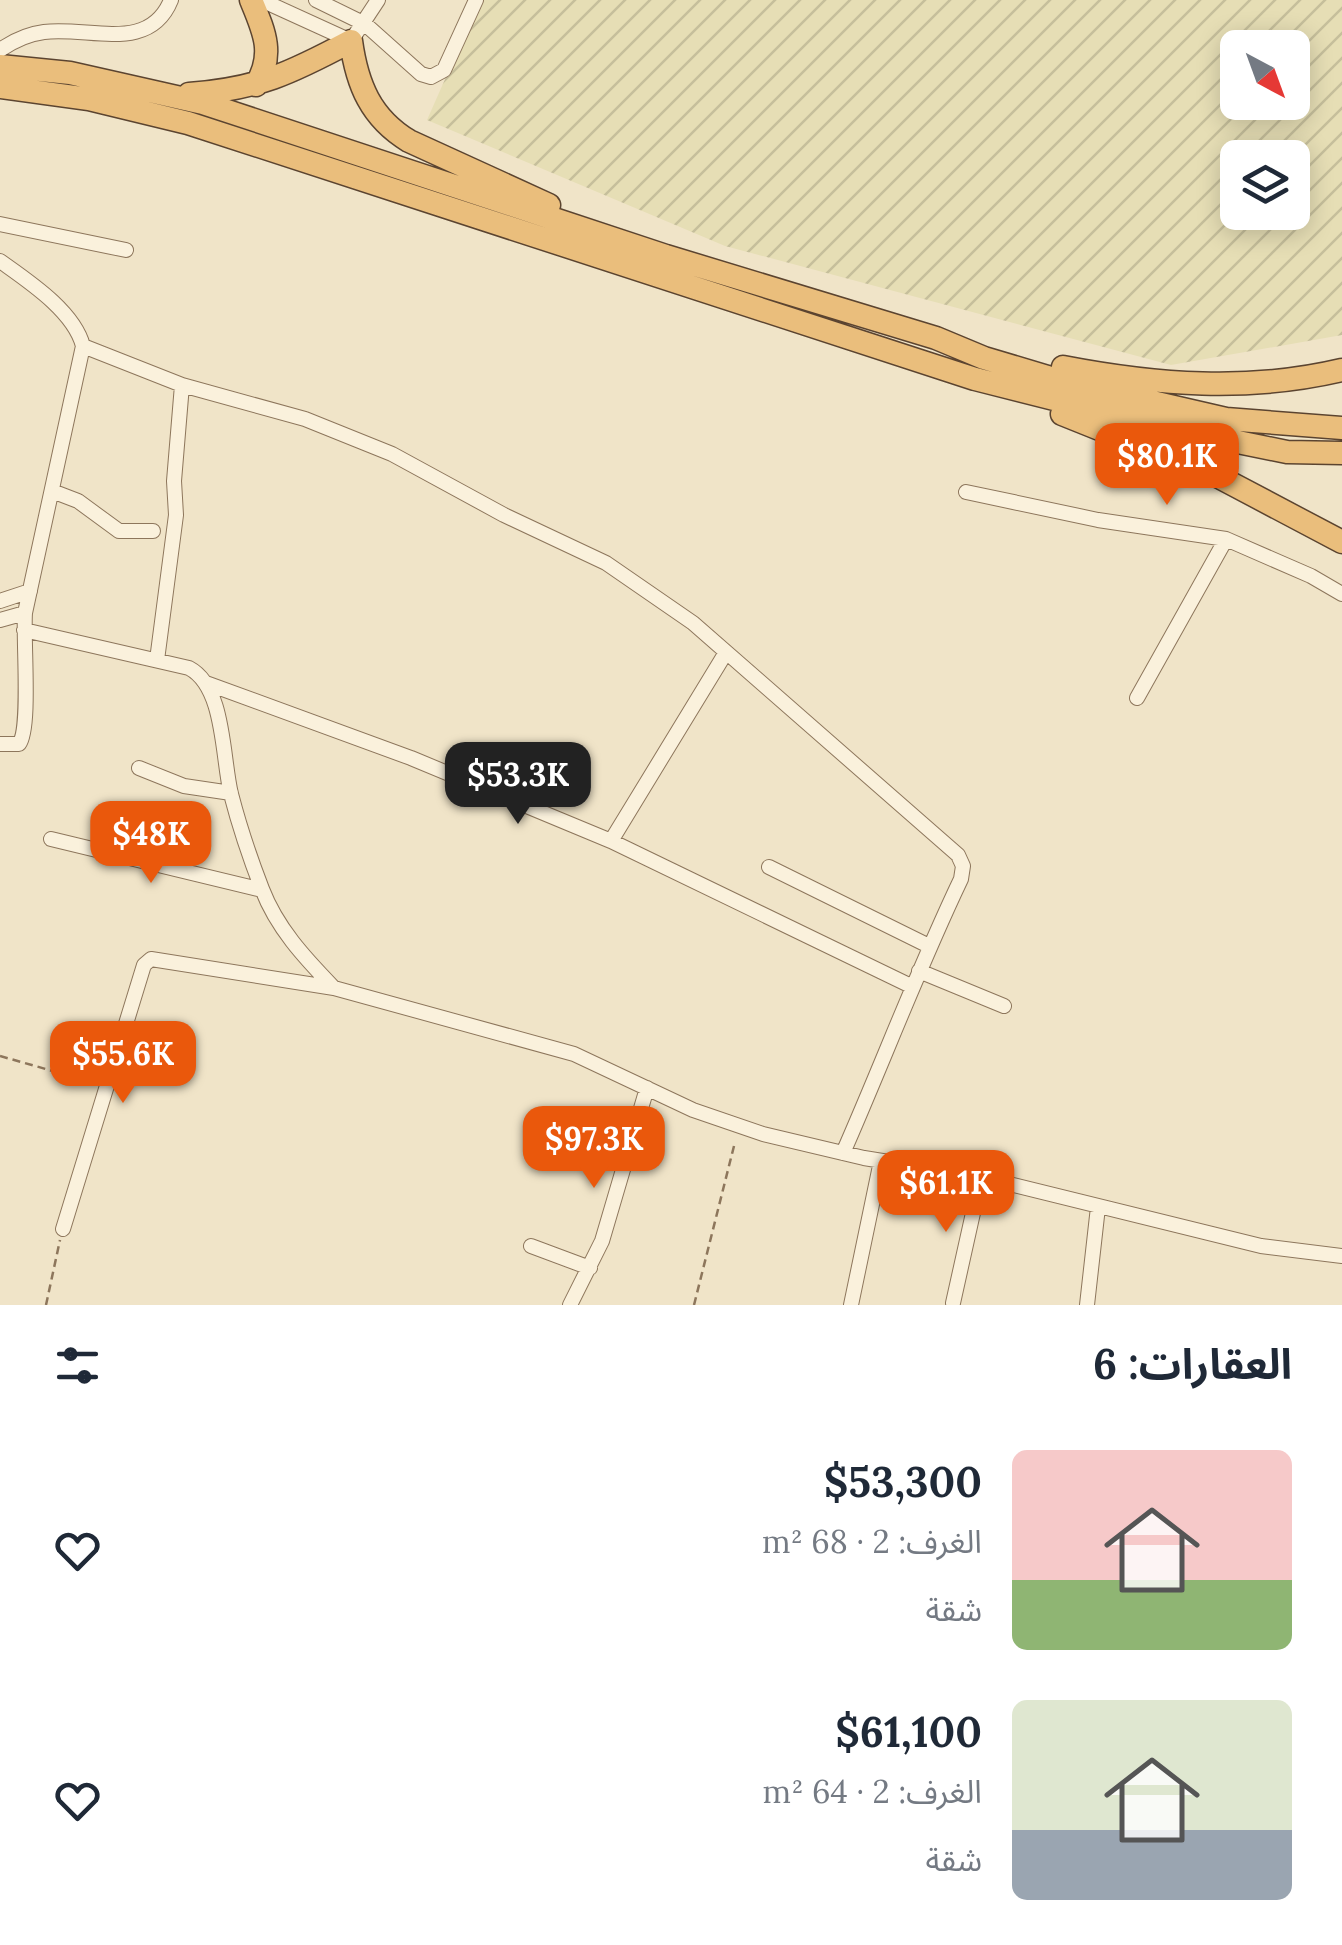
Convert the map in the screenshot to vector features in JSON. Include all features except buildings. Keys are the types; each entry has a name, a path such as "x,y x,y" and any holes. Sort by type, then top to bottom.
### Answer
{"highway":[{"path":"250,0 268,45 265,72 256,85"},
{"path":"170,95 256,85 290,73 358,32 366,98 388,127 409,141 532,196 614,239"},
{"path":"0,66 70,73 204,103 614,239 936,338 1128,379 1190,384 1294,379 1342,370"},
{"path":"6,91 89,99 188,123 976,379 1219,478 1342,542"},
{"path":"936,338 984,358 1139,400 1226,419 1342,428"},
{"path":"976,379 1287,452 1342,453"}],"street":[{"path":"0,50 42,32 142,32 157,24 171,0"},
{"path":"261,0 358,32"},
{"path":"316,0 421,74 436,76 444,70 476,0"},
{"path":"358,32 378,0"},
{"path":"0,224 126,250"},
{"path":"0,261 60,312 79,333 83,346 26,613 26,730 19,744 0,744"},
{"path":"83,346 182,385 306,419 392,454 622,573 668,602 963,862 961,878 843,1153"},
{"path":"157,660 176,515 174,481 182,385"},
{"path":"52,491 78,501 119,532 153,531"},
{"path":"966,492 1098,520 1226,539 1342,594"},
{"path":"1136,698 1226,539"},
{"path":"0,601 30,591"},
{"path":"0,620 26,613"},
{"path":"24,630 189,668 206,683 411,758 611,841 913,987"},
{"path":"611,841 726,654"},
{"path":"206,683 215,704 231,794 262,890 280,926 334,988"},
{"path":"139,768 184,786 231,794"},
{"path":"51,839 262,890"},
{"path":"769,867 929,946"},
{"path":"62,1229 148,960 334,988 574,1054 693,1110 843,1153 982,1177 1261,1246 1342,1256"},
{"path":"919,971 1004,1006"},
{"path":"570,1305 602,1241 647,1088"},
{"path":"851,1305 881,1161"},
{"path":"953,1303 982,1177"},
{"path":"1087,1305 1098,1206"},
{"path":"531,1246 590,1268"}],"path":[{"path":"0,1056 106,1086"},
{"path":"694,1305 739,1126"},
{"path":"46,1305 62,1229"}],"shaded area":[{"path":"480,0 1342,0 1342,335 1171,365 725,246 427,120"}]}
